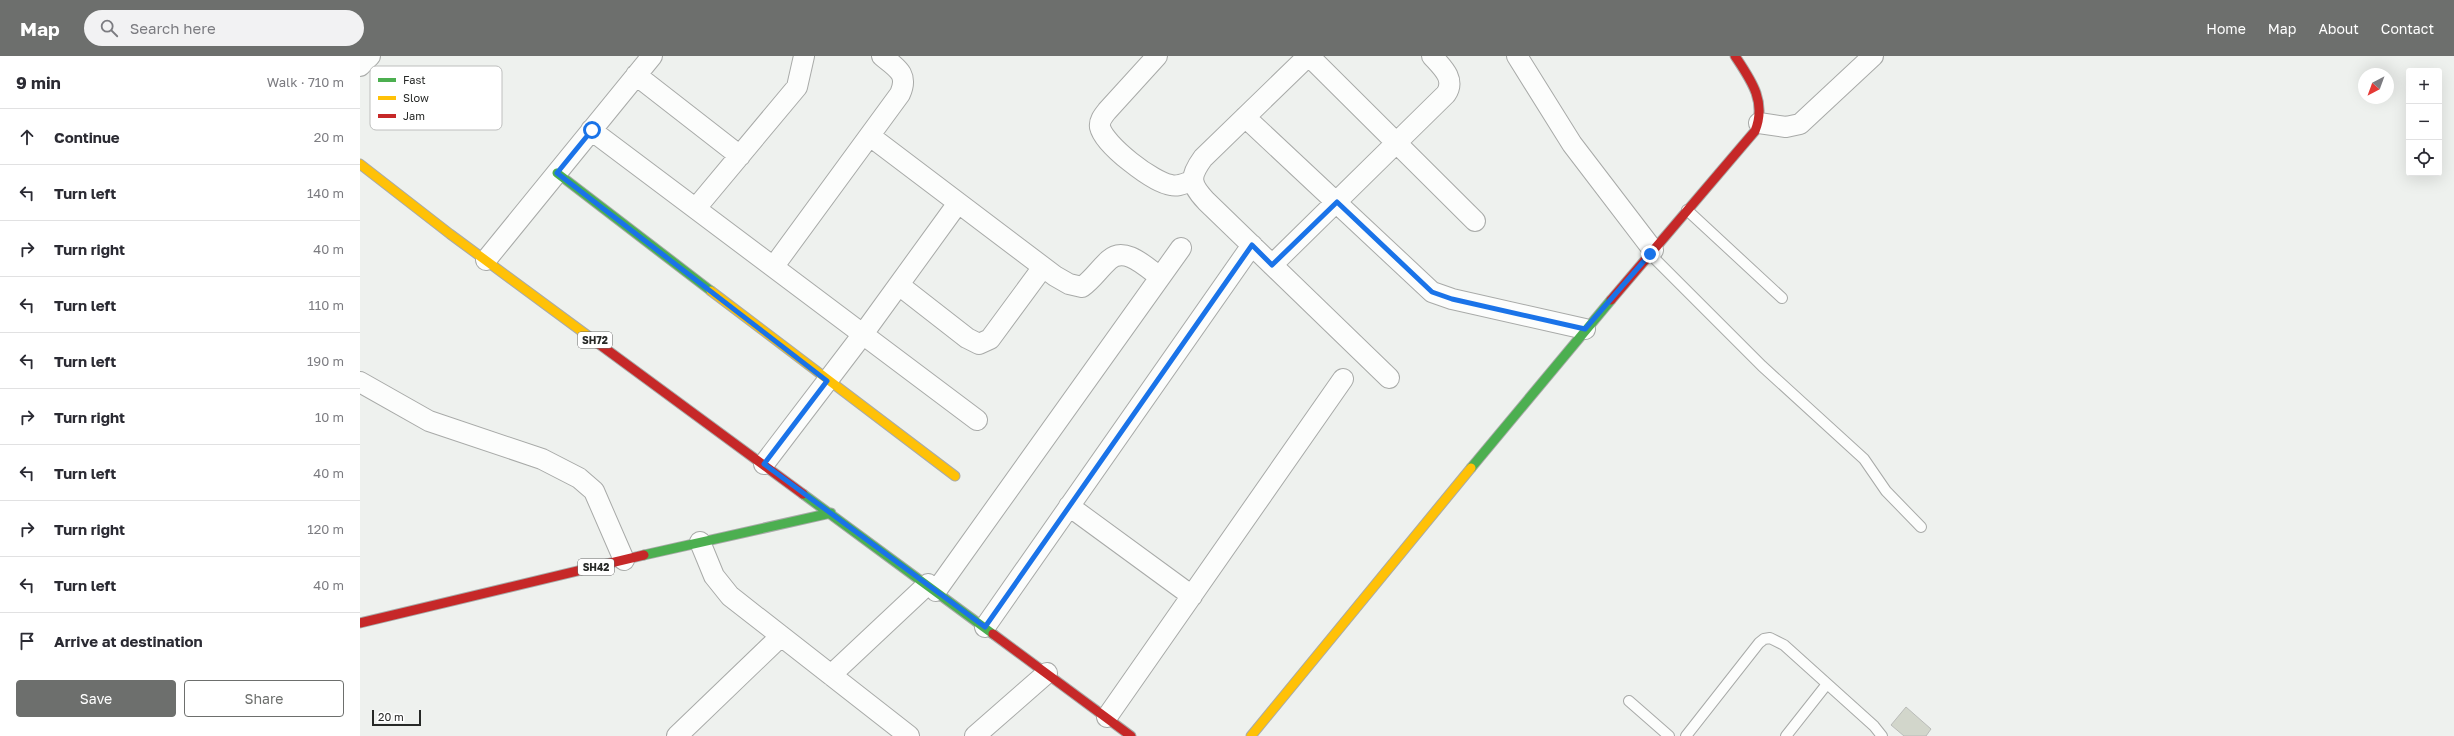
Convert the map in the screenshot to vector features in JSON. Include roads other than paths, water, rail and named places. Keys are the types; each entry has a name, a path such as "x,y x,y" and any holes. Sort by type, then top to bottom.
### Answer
{"main road":[{"path":"1252,736 1585,329 1755,131 1759,122 1761,103 1741,59"},
{"name":"SH72","path":"360,164 486,260 831,513"},
{"path":"557,173 827,381 955,476"},
{"path":"831,513 1047,673 1116,729"},
{"name":"SH42","path":"360,623 700,542 831,513"}],"street":[{"path":"360,66 370,56"},
{"path":"486,260 652,56"},
{"path":"774,266 900,94 904,84 903,76 882,56"},
{"path":"1157,56 1107,110 1101,118 1101,130 1109,143 1137,166 1163,184 1180,185 1192,181"},
{"path":"1389,378 1206,201 1196,190 1192,181 1194,170 1203,158 1308,56 1475,221"},
{"path":"1272,265 1397,143 1451,87 1446,73 1432,56"},
{"path":"1517,56 1572,144 1652,252"},
{"path":"1759,122 1786,127 1800,124 1873,56"},
{"path":"696,208 797,87 801,57"},
{"path":"636,74 740,156"},
{"path":"1245,117 1432,292 1452,299 1585,329"},
{"path":"592,130 977,420"},
{"path":"870,136 1043,267 1069,284 1082,287 1110,259 1124,255 1132,257 1160,277"},
{"path":"764,464 863,334 958,202"},
{"path":"985,627 1252,245"},
{"path":"831,675 932,587 1181,248"},
{"path":"899,285 967,338 979,344 990,339 1043,267"},
{"path":"1116,729 1192,596 1343,379"},
{"path":"360,382 429,421 542,459 579,478 594,491 624,560"},
{"path":"1069,506 1192,596"},
{"path":"700,542 720,585 781,636 908,736"},
{"path":"677,736 781,636"},
{"path":"975,736 1047,673"}],"lane":[{"path":"1687,210 1782,298"},
{"path":"1652,252 1768,371 1864,460 1886,491 1921,527"},
{"path":"1686,736 1764,639 1776,639 1874,726 1882,736"},
{"path":"1786,736 1826,684"},
{"path":"1630,701 1669,736"}]}
